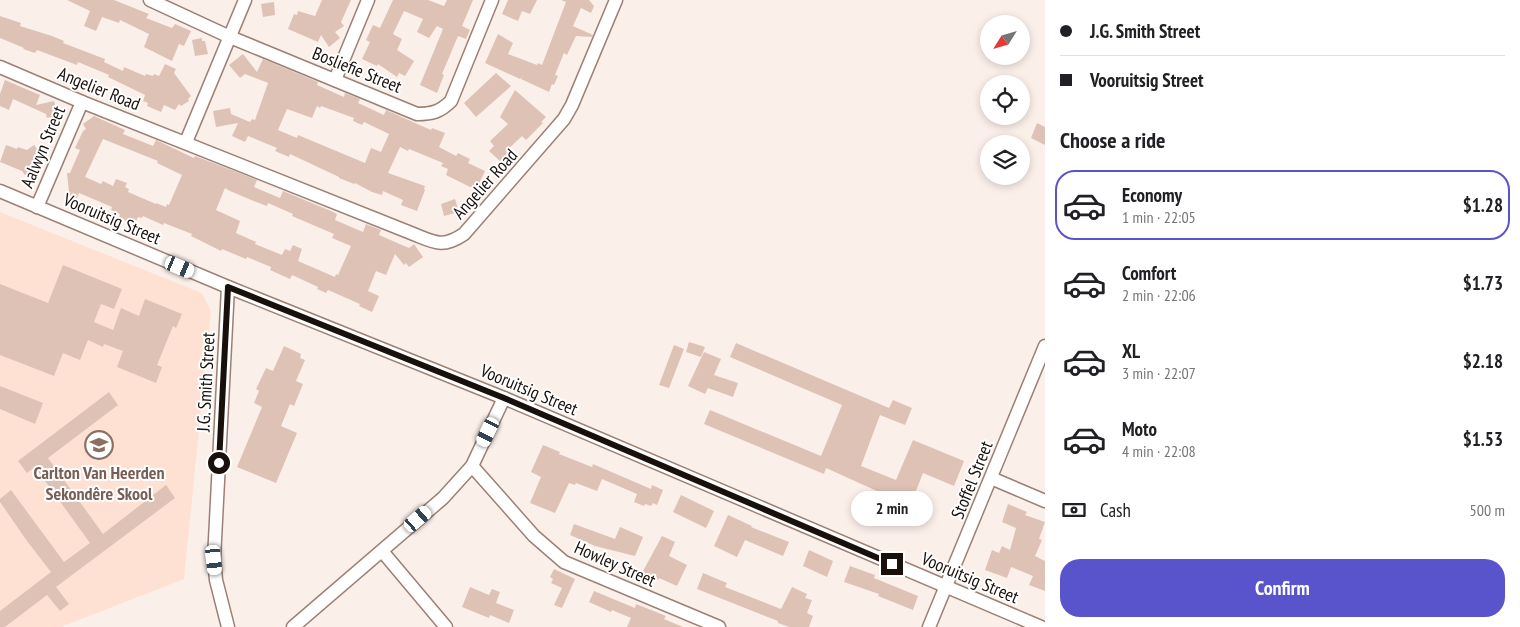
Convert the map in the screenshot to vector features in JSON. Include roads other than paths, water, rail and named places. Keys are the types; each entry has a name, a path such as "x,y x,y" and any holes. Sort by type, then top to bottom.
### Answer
{"street":[{"name":"Bosliefie Street","path":"150,0 230,37 416,114 429,114 443,109 451,101 492,0"},
{"path":"186,142 245,0"},
{"path":"336,80 368,0"},
{"name":"Angelier Road","path":"0,67 82,102 433,242 446,244 464,234 564,119 572,105 616,0"},
{"name":"Aalwyn Street","path":"37,206 82,102"},
{"name":"Vooruitsig Street","path":"0,191 228,287 504,398 1041,627"},
{"name":"J.G. Smith Street","path":"228,287 214,560 216,580 228,627"},
{"name":"Stoffel Street","path":"929,627 1043,354"},
{"path":"293,627 443,498 472,466 504,398"},
{"name":"Howley Street","path":"472,466 534,536 564,562 719,627"},
{"path":"991,478 1045,501"},
{"path":"382,551 446,627"}],"place":[{"name":"Carlton Van Heerden Sekondêre Skool","path":"99,445"}]}
